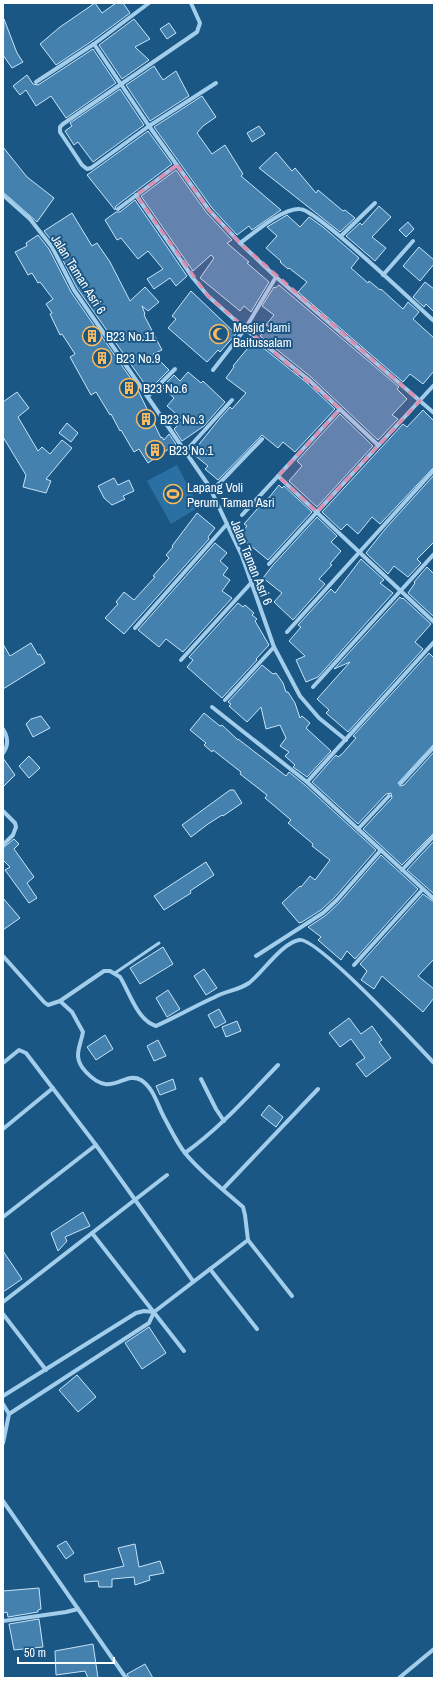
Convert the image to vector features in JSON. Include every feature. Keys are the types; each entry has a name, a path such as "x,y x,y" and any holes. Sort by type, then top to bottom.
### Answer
{"street":[{"path":"36,82 94,44 149,3"},
{"path":"191,3 200,23 196,32 63,124 59,130 82,165 87,169 95,166 148,126 216,83"},
{"path":"94,44 148,126 209,210 240,244 276,277 434,413"},
{"path":"118,208 177,165"},
{"name":"Jalan Taman Asri 6","path":"3,194 30,219 52,247 74,290 148,396 211,492 242,556 274,647 300,696 319,718 346,740"},
{"path":"136,195 193,278 208,296 244,329 309,380 378,445"},
{"path":"341,236 375,202"},
{"path":"240,244 282,214 300,209 308,211 341,236 434,321"},
{"path":"383,275 413,241"},
{"path":"213,370 244,329 276,277"},
{"path":"148,396 175,369"},
{"path":"268,564 434,386"},
{"path":"184,453 232,400"},
{"path":"242,515 340,409"},
{"path":"211,492 262,439"},
{"path":"287,632 434,470"},
{"path":"278,476 434,622"},
{"path":"135,628 226,524"},
{"path":"314,687 434,554"},
{"path":"181,660 251,583"},
{"path":"308,782 434,642"},
{"path":"225,700 274,647"},
{"path":"212,707 308,782 434,899"},
{"path":"3,729 8,742 3,753"},
{"path":"402,783 434,747"},
{"path":"358,829 388,796"},
{"path":"3,811 15,823 16,827 13,835 3,845"},
{"path":"402,870 434,836"},
{"path":"256,956 322,913 337,900 381,850"},
{"path":"354,965 423,889"},
{"path":"3,956 46,1004 52,1004 60,1001 104,971 115,973 122,980 144,1018 150,1024 156,1026 218,996 247,984 286,947 295,941 303,940 313,945 345,972 434,1063"},
{"path":"60,1001 72,1012 83,1032 77,1052 85,1072 103,1085 112,1085 131,1079 141,1081 154,1096 167,1124 185,1153 243,1207 248,1240 292,1296"},
{"path":"3,1063 19,1050 23,1051 96,1144 193,1282"},
{"path":"185,1153 206,1139 278,1065"},
{"path":"201,1079 210,1098 224,1121"},
{"path":"3,1129 53,1088"},
{"path":"223,1189 318,1089"},
{"path":"3,1217 96,1144"},
{"path":"3,1302 167,1175"},
{"path":"92,1232 184,1351"},
{"path":"9,1414 149,1323 154,1312 248,1240"},
{"path":"210,1269 257,1329"},
{"path":"3,1396 136,1314 144,1311 154,1312"},
{"path":"3,1314 46,1370"},
{"path":"3,1404 9,1414 3,1443"},
{"path":"3,1501 126,1678"},
{"path":"3,1621 78,1609"},
{"path":"399,1678 434,1649"}],"lane":[{"path":"115,973 159,943"}],"highlighted area":[{"path":"177,165 209,210 240,243 420,401 317,512 278,476 340,409 208,296 136,195"}],"shaded area":[{"name":"Lapang Voli Perum Taman Asri","path":"177,465 199,507 171,524 147,481"}],"building":[{"path":"95,3 102,13 116,3 123,3 130,13 56,65 40,44 60,27"},
{"path":"4,19 17,53 23,62 12,68 3,55"},
{"path":"134,19 150,39 135,47 149,60 122,79 99,45"},
{"path":"169,23 176,33 167,39 160,29"},
{"path":"93,49 116,83 66,118 51,96 36,106 26,90 20,95 13,86 27,75 33,84 38,85"},
{"path":"154,66 163,80 176,71 189,96 150,121 126,85"},
{"path":"120,89 144,125 93,162 78,142 74,145 65,131 72,126 70,123"},
{"path":"202,96 216,117 203,126 197,133 212,154 225,145 243,174 241,176 281,210 252,230 249,226 237,235 212,208 154,127"},
{"path":"259,126 265,134 252,142 247,133"},
{"path":"148,131 172,164 116,206 115,210 87,175"},
{"path":"3,147 27,177 54,198 37,222 3,192"},
{"path":"276,152 292,171 295,168 316,193 318,190 343,211 345,210 355,218 340,232 259,168"},
{"path":"176,170 206,212 232,240 227,243 269,282 251,312 244,306 240,311 200,278 214,258 211,255 193,271 141,196"},
{"path":"135,200 187,276 176,286 170,278 154,289 147,279 163,269 148,251 138,259 121,238 117,240 105,220 116,212 120,212"},
{"path":"379,206 391,217 372,237 386,248 375,261 346,236 360,223 362,225"},
{"path":"72,213 92,246 97,243 110,262 130,301 145,287 159,302 148,311 142,306 144,315 162,350 153,354 169,370 149,390 77,288 55,245 44,231"},
{"path":"287,215 300,227 309,217 323,227 359,258 351,268 368,283 369,281 380,290 381,289 403,309 408,302 419,312 413,319 434,338 434,371 423,384 410,374 403,382 298,292 307,282 289,268 288,269 266,248 277,236 267,227"},
{"path":"408,222 414,229 406,237 399,230"},
{"path":"38,235 49,249 71,292 136,386 161,438 162,437 164,440 169,434 176,444 148,463 139,449 134,452 96,392 91,395 70,357 75,354 62,334 60,335 50,314 52,313 46,304 53,299 40,282 38,283 32,273 28,275 15,252 27,246 26,243"},
{"path":"419,247 434,260 434,264 420,281 403,266"},
{"path":"425,282 434,289 434,312 426,304 424,307 413,297"},
{"path":"279,285 399,387 397,389 407,399 392,415 398,419 378,440 311,377 260,336 269,326 266,325 274,315 262,306 274,287 275,288"},
{"path":"191,291 236,334 220,352 218,350 207,362 168,328 176,319 172,316"},
{"path":"256,342 307,383 335,409 295,452 283,442 278,448 262,435 218,480 205,469 208,466 192,453 230,407 232,409 246,393 226,378 234,367 233,366 252,343 254,344"},
{"path":"188,372 201,383 203,381 225,402 204,426 182,441 174,429 183,420 167,406 174,398 162,387 174,375 180,381"},
{"path":"17,392 29,408 18,417 38,451 42,447 50,454 62,440 72,448 46,479 51,481 46,493 23,487 26,475 3,437 3,402"},
{"path":"423,410 434,421 434,467 380,524 372,517 358,534 347,524 341,530 322,512 403,424 407,427"},
{"path":"340,414 373,446 317,507 289,481 302,466 297,461"},
{"path":"67,423 78,433 71,442 59,433"},
{"path":"434,475 434,542 417,559 421,563 408,577 394,566 388,574 366,553 386,528"},
{"path":"114,478 118,485 129,480 134,491 123,496 125,499 112,505 104,498 98,486"},
{"path":"279,485 282,488 284,486 312,512 268,560 239,536 247,526 244,524"},
{"path":"197,513 215,528 208,537 209,539 124,634 105,618 118,604 116,602 124,592 134,600 155,577 153,576 169,558 166,555"},
{"path":"317,517 337,536 331,542 341,551 330,564 332,565 319,579 325,584 293,620 274,602 282,593 263,578"},
{"path":"215,543 227,553 220,561 228,568 223,575 230,580 222,591 232,598 183,652 166,639 159,647 138,630"},
{"path":"361,559 384,580 380,583 393,593 318,677 306,682 296,660 305,656 289,641 301,627 298,625 331,589 335,593"},
{"path":"427,567 434,574 434,617 408,593 415,583 414,582"},
{"path":"400,597 402,599 403,598 431,624 415,642 423,649 348,732 326,713 329,710 317,699 350,662 334,669"},
{"path":"238,603 243,607 245,605 254,613 252,615 257,619 255,621 269,645 222,698 187,667 193,660 189,657"},
{"path":"31,643 45,663 3,689 3,644 10,656"},
{"path":"429,653 434,658 434,744 398,783 400,786 404,785 434,752 434,833 402,865 363,829 392,798 391,793 386,794 358,824 312,782 336,755 338,757 342,754 356,738 353,736"},
{"path":"262,665 273,674 276,673 283,683 286,692 288,692 295,703 300,718 302,716 310,723 306,728 331,751 307,777 293,767 295,765 285,756 289,752 280,746 286,738 280,725 266,729 261,707 247,722 229,706 231,704 228,702"},
{"path":"204,713 220,726 222,725 238,740 286,776 289,772 376,850 334,898 321,910 302,922 299,923 282,903 300,886 301,887 310,876 315,880 330,860 312,846 313,844 288,823 291,820 265,798 267,795 213,750 212,752 204,745 206,743 190,730"},
{"path":"41,716 50,728 33,737 26,724 31,719"},
{"path":"29,756 40,768 29,778 19,766"},
{"path":"3,758 15,775 3,787"},
{"path":"230,790 234,790 242,803 208,824 191,837 182,825"},
{"path":"14,839 19,844 14,849 34,877 27,883 37,898 29,903 5,870 10,867 3,860 3,848"},
{"path":"434,841 434,894 407,870"},
{"path":"381,855 418,889 355,959 347,951 341,960 318,940 321,937 308,927 325,916 339,903"},
{"path":"206,862 214,875 190,891 191,893 164,910 154,896"},
{"path":"423,894 434,902 434,959 418,976 434,989 434,998 423,1012 382,976 374,989 361,980 367,971 360,964"},
{"path":"3,898 20,918 3,930"},
{"path":"163,947 173,964 140,984 130,968"},
{"path":"204,969 217,988 206,995 194,976"},
{"path":"168,990 180,1009 167,1017 156,998"},
{"path":"219,1009 226,1022 215,1028 208,1015"},
{"path":"349,1018 361,1034 372,1026 382,1040 379,1042 391,1058 366,1077 356,1064 365,1058 351,1039 340,1047 329,1033"},
{"path":"237,1021 241,1031 226,1037 222,1027"},
{"path":"105,1035 113,1049 96,1060 87,1047"},
{"path":"158,1040 166,1056 154,1061 147,1046"},
{"path":"173,1079 176,1089 160,1095 156,1086"},
{"path":"269,1105 283,1117 276,1127 261,1115"},
{"path":"83,1212 90,1226 65,1237 67,1241 58,1251 51,1233"},
{"path":"3,1251 22,1279 3,1292"},
{"path":"149,1327 166,1353 142,1369 125,1343"},
{"path":"77,1375 96,1397 78,1412 59,1390"},
{"path":"66,1541 74,1553 66,1559 57,1546"},
{"path":"135,1544 139,1567 160,1561 164,1573 149,1576 150,1580 135,1585 134,1577 112,1579 112,1587 99,1587 98,1581 85,1582 84,1575 124,1566 118,1548"},
{"path":"39,1588 41,1609 38,1610 38,1612 8,1617 7,1612 3,1613 3,1591"},
{"path":"39,1619 43,1647 14,1650 9,1624"},
{"path":"93,1644 98,1678 88,1678 85,1671 56,1675 55,1651"},
{"path":"145,1664 153,1678 129,1678 127,1674"}],"place":[{"name":"Mesjid Jami Baitussalam","path":"219,334"},
{"name":"B23 No.11","path":"92,336"},
{"name":"B23 No.9","path":"102,358"},
{"name":"B23 No.6","path":"129,388"},
{"name":"B23 No.3","path":"146,419"},
{"name":"B23 No.1","path":"155,450"},
{"name":"Lapang Voli Perum Taman Asri","path":"173,494"}]}
